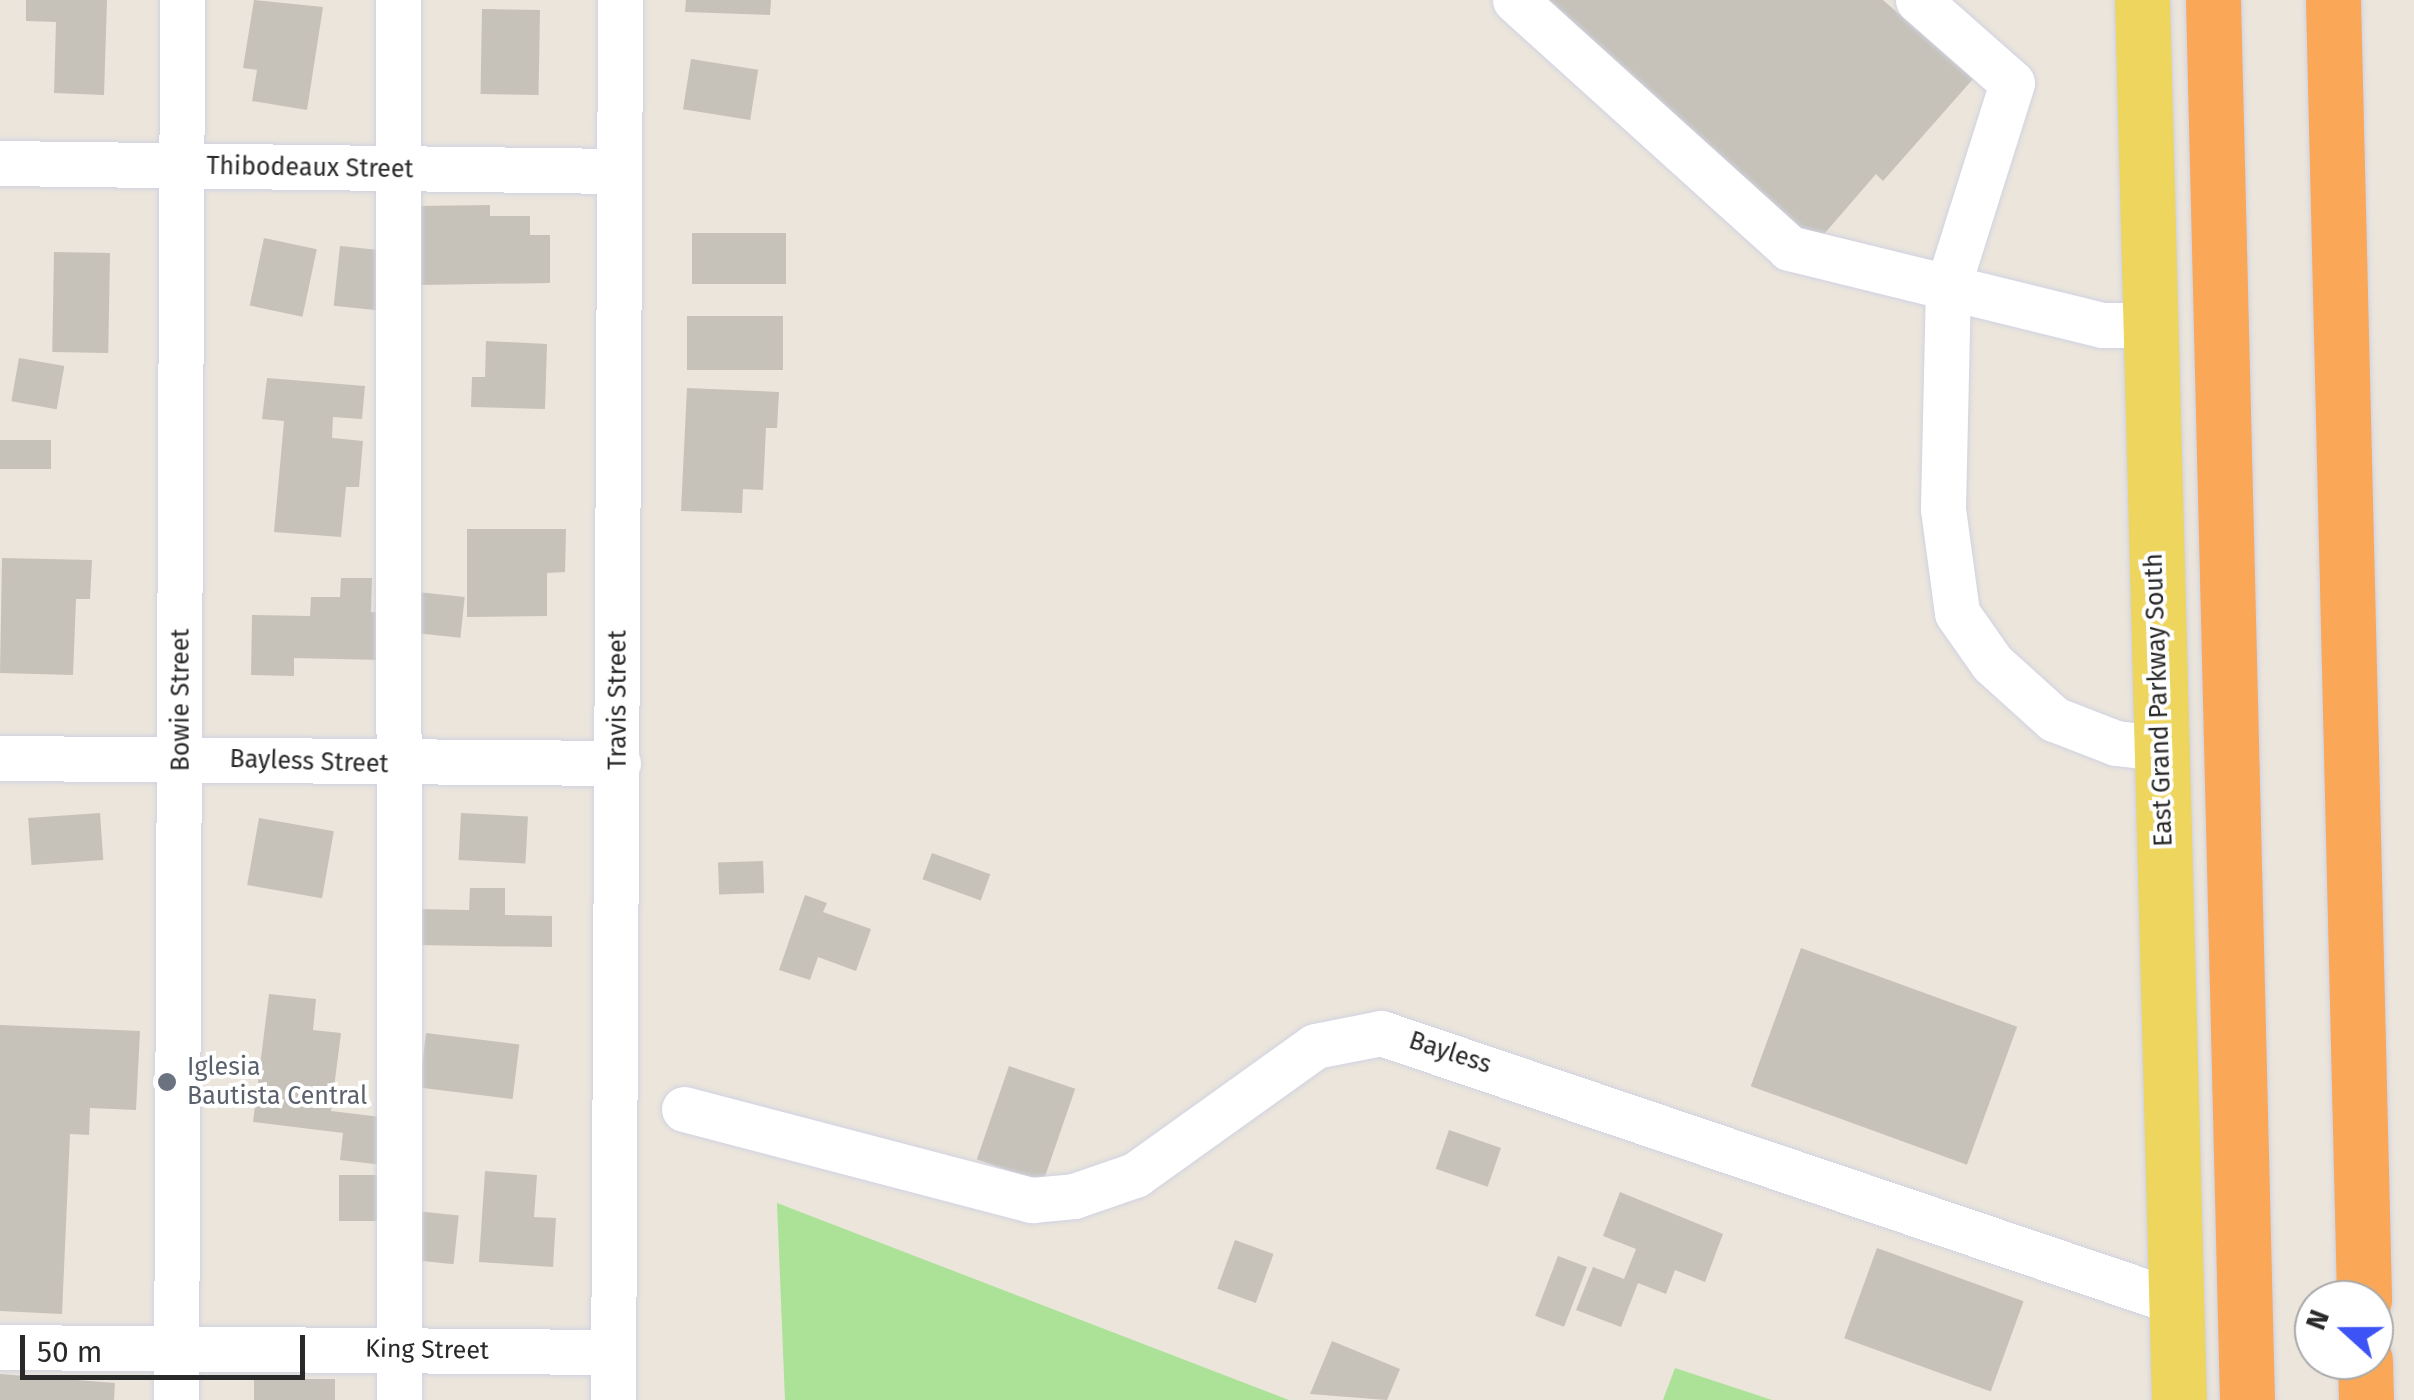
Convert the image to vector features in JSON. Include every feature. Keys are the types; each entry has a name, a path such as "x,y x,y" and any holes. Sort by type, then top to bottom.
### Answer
{"highway":[{"path":"2214,0 2247,1400"},
{"path":"2333,0 2364,1280"}],"main road":[{"name":"East Grand Parkway South","path":"2142,0 2149,325 2138,746 2176,1302 2179,1400"}],"street":[{"name":"Bowie Street","path":"176,1400 182,0"},
{"path":"398,0 399,1400"},
{"name":"Travis Street","path":"613,1400 620,0"},
{"path":"1515,0 1789,248 2102,325 2149,325"},
{"path":"1918,0 2012,83 1948,286 1942,509 1957,613 1992,663 2054,719 2138,746"},
{"name":"Thibodeaux Street","path":"0,164 619,171"},
{"name":"Bayless Street","path":"0,758 618,764"},
{"name":"Bayless","path":"684,1109 1032,1200 1074,1196 1135,1175 1315,1046 1381,1033 2176,1302"},
{"name":"King Street","path":"0,1346 613,1352"}],"green space":[{"path":"777,1203 1289,1400 785,1400"},
{"path":"1675,1368 1772,1400 1663,1400"}],"building":[{"path":"26,0 107,0 104,95 54,93 56,22 26,21"},
{"path":"254,0 323,7 307,110 252,101 257,70 243,68"},
{"path":"686,0 771,0 770,15 685,12"},
{"path":"1528,0 1883,0 1973,79 1883,181 1876,174 1812,248"},
{"path":"482,9 540,10 539,95 481,94"},
{"path":"691,59 758,70 750,120 683,109"},
{"path":"490,205 490,216 530,216 530,235 550,235 550,283 419,285 419,206"},
{"path":"692,233 786,233 786,284 692,284"},
{"path":"264,238 317,249 302,317 250,305"},
{"path":"340,246 391,251 384,311 334,306"},
{"path":"54,252 110,253 108,353 52,352"},
{"path":"687,316 783,316 783,370 687,370"},
{"path":"486,341 547,344 545,409 471,407 472,377 485,377"},
{"path":"19,358 64,366 57,409 11,401"},
{"path":"267,378 365,386 362,419 333,417 332,438 363,441 359,487 346,487 341,537 274,532 284,421 262,419"},
{"path":"687,388 779,392 777,428 766,428 763,490 743,489 742,513 681,511"},
{"path":"0,440 51,440 51,469 0,469"},
{"path":"467,529 566,529 565,572 547,573 547,616 467,617"},
{"path":"2,558 92,560 90,599 76,599 73,675 0,673"},
{"path":"341,578 372,578 371,612 383,613 382,660 294,658 294,676 251,675 252,615 310,616 311,597 340,597"},
{"path":"408,591 465,597 460,638 404,632"},
{"path":"100,813 103,860 31,865 28,818"},
{"path":"461,813 528,817 525,863 459,860"},
{"path":"259,818 334,831 322,898 247,885"},
{"path":"932,853 990,874 981,901 922,879"},
{"path":"763,861 764,893 719,895 718,863"},
{"path":"470,888 505,888 505,915 552,916 552,947 416,945 417,909 469,910"},
{"path":"805,895 827,903 823,912 871,929 856,971 818,957 810,980 779,970"},
{"path":"1801,948 2017,1027 1967,1165 1751,1086"},
{"path":"269,994 316,999 313,1030 341,1033 331,1111 389,1118 383,1165 340,1160 343,1133 253,1122"},
{"path":"0,1025 140,1031 136,1110 90,1108 89,1135 70,1134 62,1314 0,1311"},
{"path":"426,1033 519,1044 513,1099 419,1088"},
{"path":"1009,1066 1075,1089 1043,1182 977,1160"},
{"path":"1449,1130 1501,1148 1488,1187 1436,1169"},
{"path":"485,1171 537,1175 534,1217 556,1218 553,1267 479,1262"},
{"path":"339,1175 385,1175 385,1221 339,1221"},
{"path":"1620,1192 1723,1234 1705,1282 1675,1270 1666,1294 1638,1283 1621,1327 1576,1310 1593,1267 1624,1279 1636,1249 1603,1236"},
{"path":"406,1210 459,1216 454,1264 401,1259"},
{"path":"1235,1240 1274,1254 1256,1303 1217,1289"},
{"path":"1877,1248 2024,1301 1991,1392 1844,1338"},
{"path":"1558,1256 1587,1267 1564,1327 1535,1316"},
{"path":"1332,1341 1400,1369 1387,1400 1310,1394"},
{"path":"0,1374 115,1383 114,1400 0,1400"},
{"path":"254,1379 335,1379 335,1400 254,1400"}],"place":[{"name":"Iglesia Bautista Central","path":"167,1082"}]}
